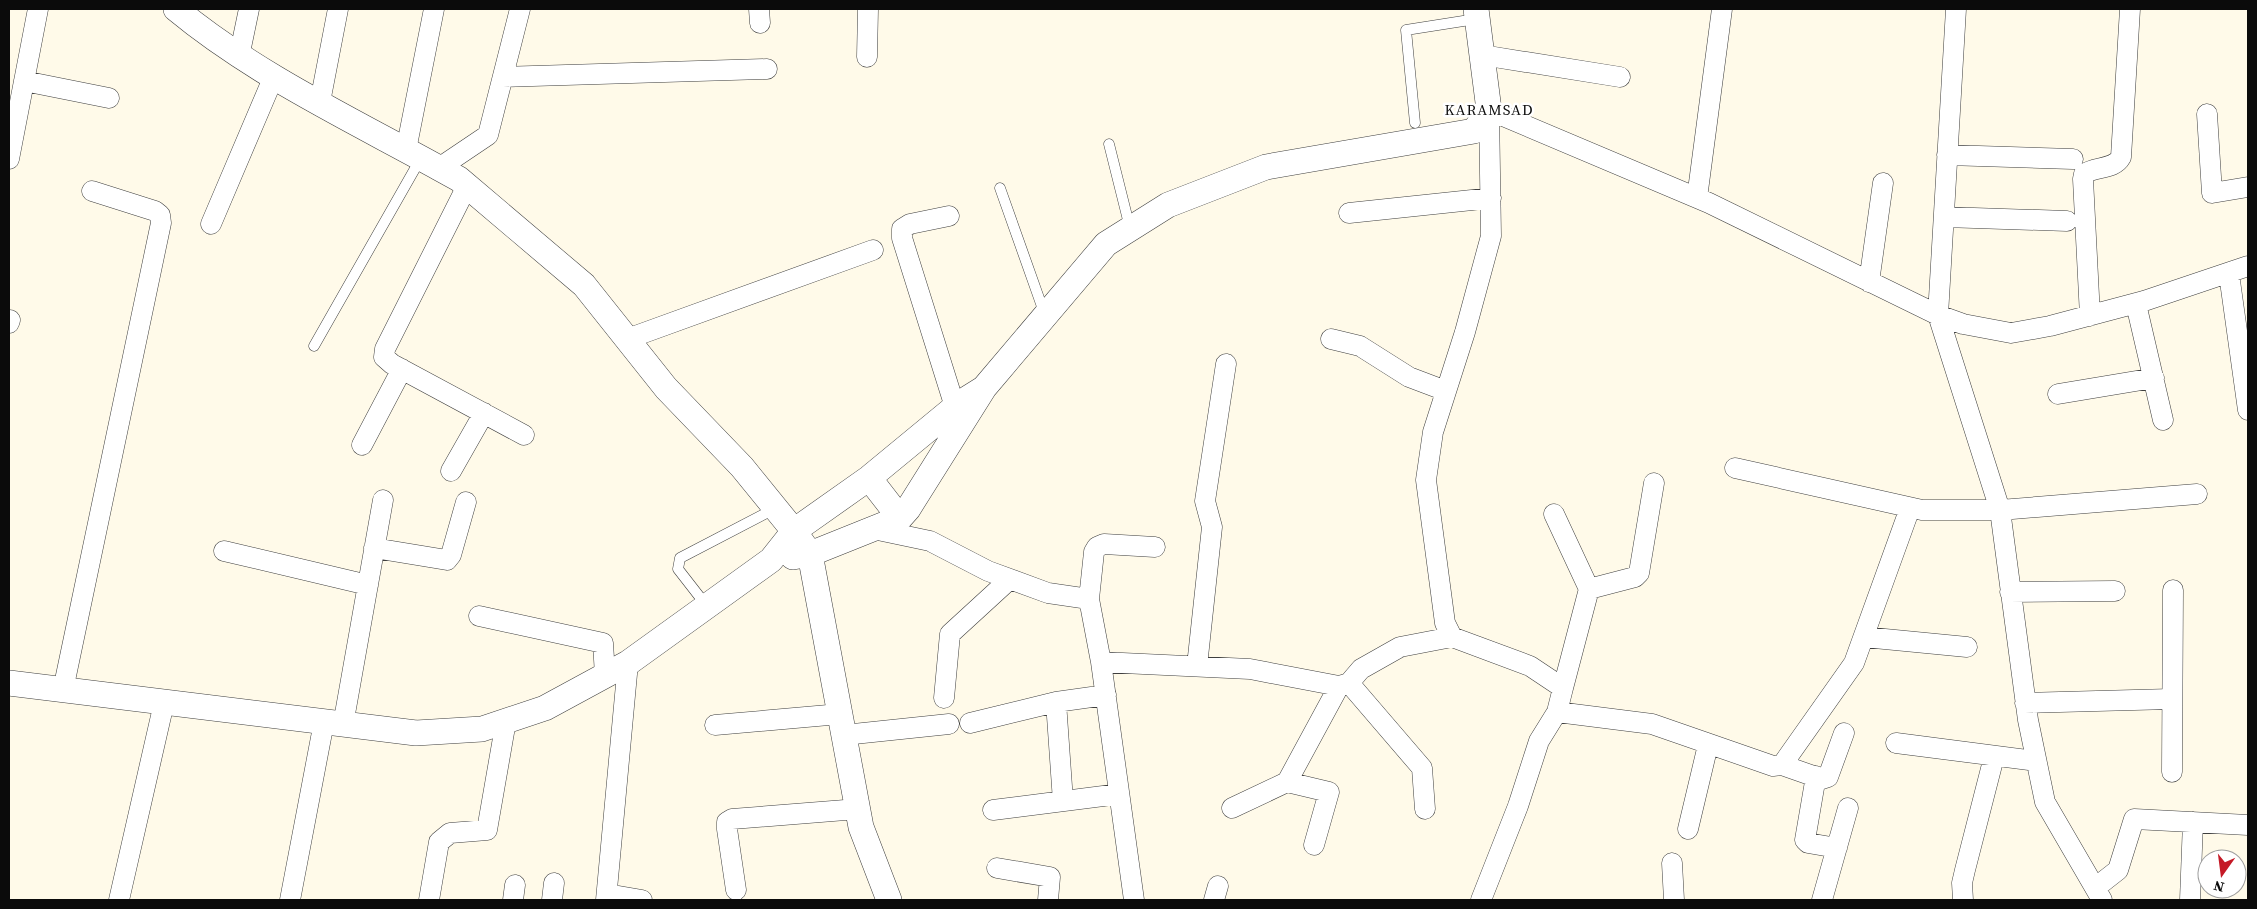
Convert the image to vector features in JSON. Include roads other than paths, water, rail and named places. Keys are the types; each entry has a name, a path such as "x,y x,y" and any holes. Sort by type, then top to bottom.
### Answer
{"street":[{"path":"9,159 38,9"},
{"path":"176,9 206,34 239,57 467,186 584,285 666,388 742,467 776,508 810,554 861,827 889,900"},
{"path":"239,57 249,9"},
{"path":"320,102 338,9"},
{"path":"422,159 434,9"},
{"path":"422,159 488,135 520,9"},
{"path":"867,56 868,9"},
{"path":"1697,198 1722,9"},
{"path":"1956,9 1938,315 2000,510 2025,703 2045,802 2098,894 2118,870 2134,819 2248,825"},
{"path":"2090,316 2083,179 2084,174 2088,171 2114,165 2121,157 2130,9"},
{"path":"1452,637 1445,623 1426,480 1433,432 1465,332 1491,236 1489,110 1477,14"},
{"path":"1482,55 1620,77"},
{"path":"502,77 767,69"},
{"path":"211,224 274,76"},
{"path":"24,81 109,98"},
{"path":"1489,110 1697,198 1938,315 1963,324 2011,333 2136,304 2248,266"},
{"path":"771,560 810,554 900,518 921,489 984,388 1106,244 1168,205 1266,167 1474,131 1489,110"},
{"path":"2207,114 2210,190 2216,194 2248,187"},
{"path":"1947,155 2073,158"},
{"path":"1869,282 1883,183"},
{"path":"467,186 385,349 384,357 402,369 524,435"},
{"path":"63,690 162,223 160,216 155,211 92,191"},
{"path":"1348,213 1491,198"},
{"path":"949,216 910,224 902,229 902,238 956,407"},
{"path":"1944,217 2067,221"},
{"path":"627,339 873,250"},
{"path":"2229,274 2248,410"},
{"path":"2136,304 2163,420"},
{"path":"1331,339 1360,346 1409,378 1446,391"},
{"path":"1196,666 1212,527 1205,501 1226,364"},
{"path":"362,445 402,369"},
{"path":"2058,394 2154,378"},
{"path":"9,683 416,733 482,730 545,708 628,663 771,560 794,531 869,478 956,407 984,388"},
{"path":"451,471 484,413"},
{"path":"892,459 921,489"},
{"path":"1735,468 1910,508 2000,510 2197,494"},
{"path":"869,478 900,518"},
{"path":"1589,589 1635,577 1639,573 1654,483"},
{"path":"290,900 368,585 383,500"},
{"path":"374,548 447,560 451,555 466,502"},
{"path":"1782,765 1846,675 1864,637 1910,508"},
{"path":"1481,900 1518,806 1539,741 1557,712 1589,589 1554,514"},
{"path":"873,529 930,541 988,571 1048,594 1089,599"},
{"path":"1134,900 1106,695 1089,599 1094,552 1097,546 1104,544 1156,546"},
{"path":"224,551 368,585"},
{"path":"944,698 950,634 1010,579"},
{"path":"2172,590 2172,772"},
{"path":"2010,592 2115,591"},
{"path":"479,616 603,642 605,675"},
{"path":"1232,808 1287,782 1344,684 1361,669 1400,647 1452,637 1530,666 1563,688"},
{"path":"1864,637 1967,647"},
{"path":"1101,662 1250,669 1344,684 1422,768 1425,809"},
{"path":"628,663 606,897 642,900"},
{"path":"970,723 1056,702 1106,695"},
{"path":"2025,703 2171,699"},
{"path":"1056,702 1063,801"},
{"path":"119,900 164,703"},
{"path":"1557,712 1652,724 1708,745 1773,766 1782,765 1822,779 1828,777 1844,733"},
{"path":"429,900 439,842 450,834 487,830 506,721"},
{"path":"715,725 948,724"},
{"path":"1896,743 2036,761"},
{"path":"1688,829 1708,745"},
{"path":"1963,900 1965,870 1994,757"},
{"path":"1816,776 1805,840 1808,843 1837,848"},
{"path":"1287,782 1329,792 1314,845"},
{"path":"993,810 1119,794"},
{"path":"1822,900 1848,808"},
{"path":"736,890 726,829 727,822 732,819 858,809"},
{"path":"2190,900 2194,822"},
{"path":"1672,863 1674,900"},
{"path":"997,868 1050,877 1048,900"}],"lane":[{"path":"1415,123 1406,30 1477,14"},
{"path":"1109,144 1130,229"},
{"path":"314,346 422,159"},
{"path":"1000,188 1045,316"},
{"path":"706,605 678,569 680,558 776,508"}],"district":[{"name":"KARAMSAD","path":"1489,110"}]}
